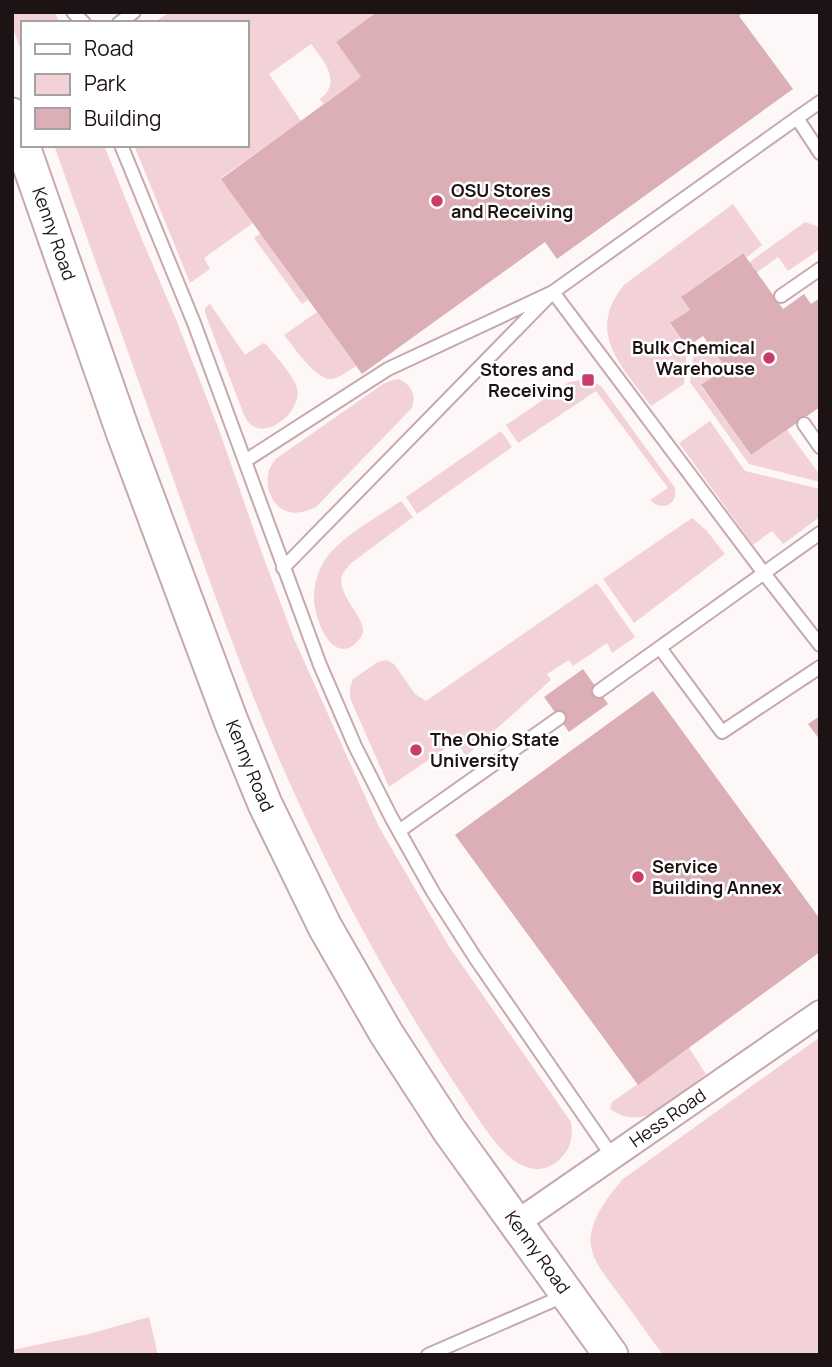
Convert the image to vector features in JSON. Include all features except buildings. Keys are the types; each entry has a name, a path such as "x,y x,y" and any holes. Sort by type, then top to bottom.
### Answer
{"main road":[{"name":"Kenny Road","path":"12,115 21,141"},
{"name":"Kenny Road","path":"23,147 123,432 231,721 265,804 325,927 386,1033 449,1130 611,1355"}],"street":[{"name":"Hess Road","path":"516,1224 820,1013"}],"lane":[{"path":"283,568 553,292 820,102"},
{"path":"797,118 820,153"},
{"path":"122,147 194,323 283,568 355,746 433,892 475,958 612,1157"},
{"path":"781,296 820,269"},
{"path":"245,461 388,369 553,292"},
{"path":"553,292 820,645"},
{"path":"804,424 820,447"},
{"path":"598,691 820,533"},
{"path":"660,648 722,732 820,667"},
{"path":"399,831 559,718"},
{"path":"428,1355 568,1294"}],"green space":[{"path":"12,12 55,12 58,21 21,21 21,51 12,26"},
{"path":"170,12 377,12 336,42 361,77 323,104 320,99 330,85 329,71 311,44 269,74 301,121 221,178 253,223 204,258 210,269 190,283 135,147 248,147 248,21 156,21"},
{"path":"55,147 105,147 218,427 294,639 379,827 448,945 571,1122 569,1147 559,1160 545,1168 531,1169 506,1154 485,1129 441,1063 389,977 296,798 231,640"},
{"path":"733,204 762,245 746,258 742,253 681,297 690,310 670,324 687,347 684,384 651,406 619,363 612,348 608,319 613,302 624,285"},
{"path":"805,222 820,227 820,237 817,239 820,249 788,271 778,257 756,273 748,263"},
{"path":"261,233 308,300 302,304 254,238"},
{"path":"210,304 245,355 263,343 287,370 298,394 296,403 284,420 266,428 258,428 250,424 244,415 205,313 205,308"},
{"path":"317,312 356,366 332,379 312,369 284,335"},
{"path":"707,342 726,368 701,386 751,455 787,430 820,475 820,482 749,464 690,382 694,351"},
{"path":"399,379 412,391 412,408 316,507 294,513 277,505 269,491 268,473 277,458 383,384"},
{"path":"593,381 601,386 675,488 674,499 668,505 659,506 650,500 668,488 596,391 518,443 506,425 569,382"},
{"path":"710,421 745,471 820,489 820,516 783,544 772,531 753,545 679,443"},
{"path":"501,431 512,447 417,514 406,497"},
{"path":"401,501 413,517 350,564 343,573 343,590 358,615 363,630 361,637 351,647 343,649 334,646 322,629 315,606 315,587 320,569 340,544"},
{"path":"692,518 706,530 725,554 634,623 603,579"},
{"path":"597,583 635,637 612,653 607,643 573,666 569,660 547,674 551,680 466,756 456,741 389,787 350,698 353,679 378,662 386,660 394,664 415,694 426,701"},
{"path":"820,1037 820,1355 663,1355 596,1260 591,1237 596,1219 623,1179"},
{"path":"689,1048 706,1074 674,1101 650,1115 637,1117 624,1116 610,1109 612,1102"},
{"path":"149,1317 158,1355 12,1355 12,1350 89,1334"}],"place":[{"name":"OSU Stores and Receiving","path":"437,201"},
{"name":"Bulk Chemical Warehouse","path":"769,358"},
{"name":"Stores and Receiving","path":"588,380"},
{"name":"The Ohio State University","path":"416,750"},
{"name":"Service Building Annex","path":"638,877"}]}
